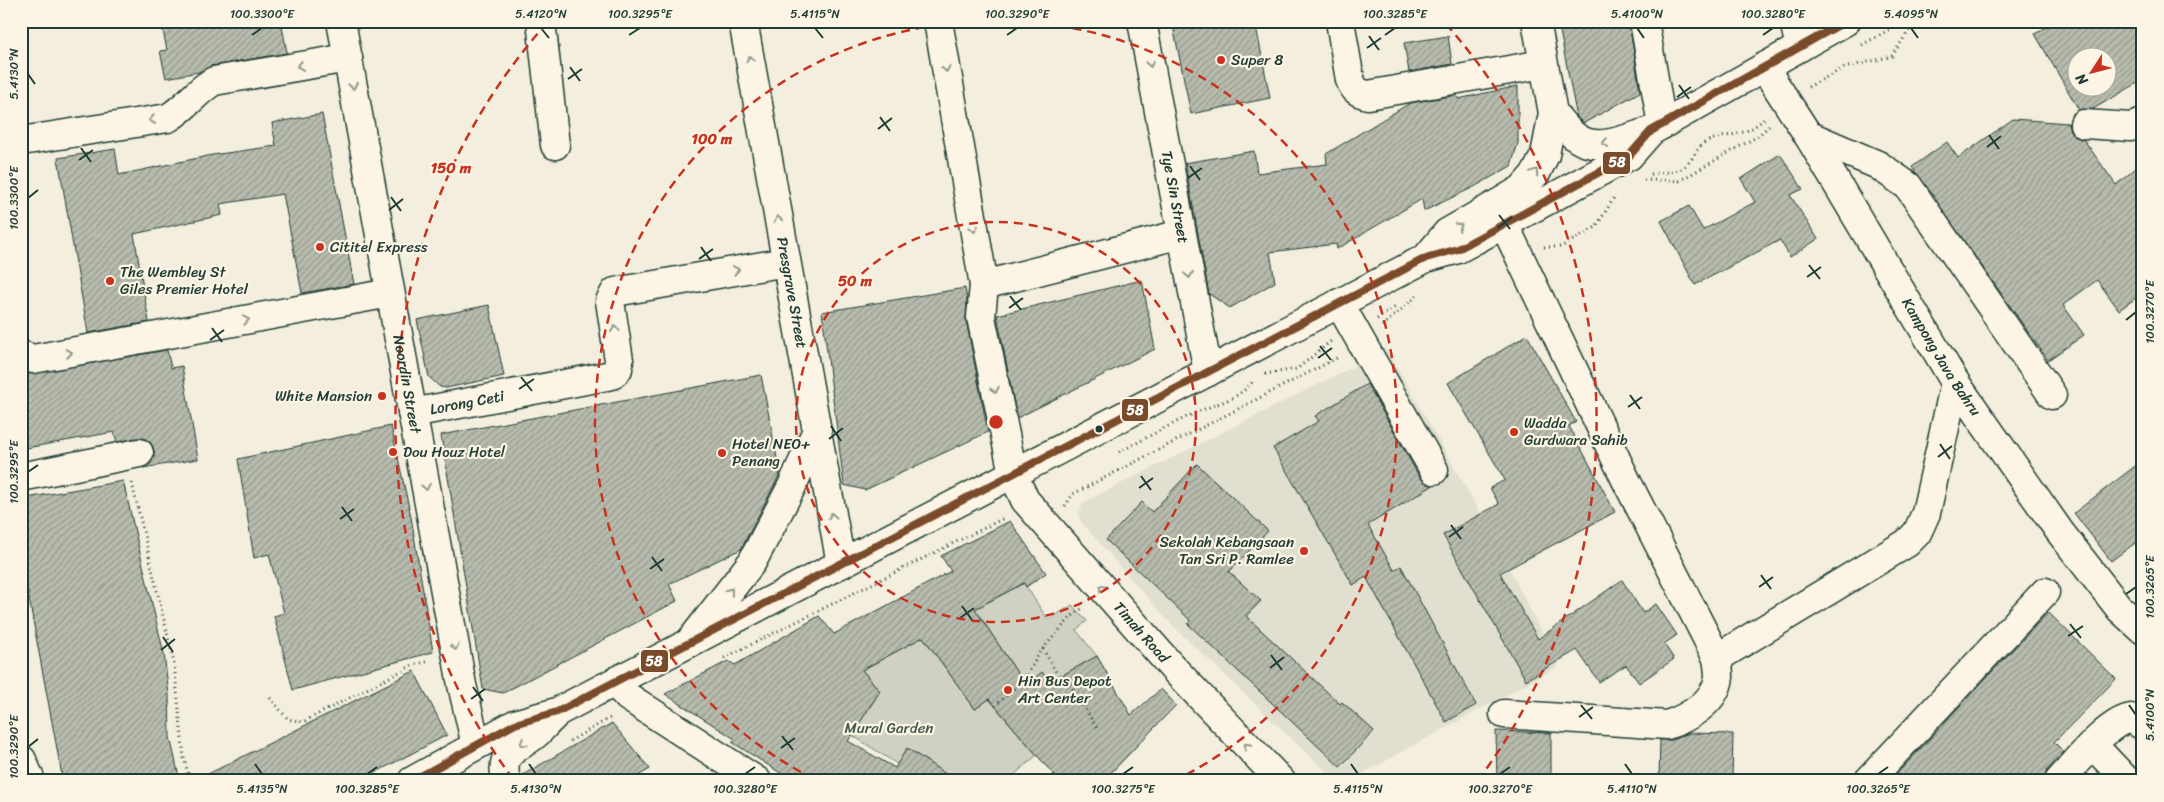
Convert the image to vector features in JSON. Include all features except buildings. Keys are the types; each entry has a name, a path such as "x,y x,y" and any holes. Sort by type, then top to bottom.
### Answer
{"street":[{"name":"Noordin Street","path":"341,21 456,653 476,744"},
{"path":"541,21 555,145"},
{"name":"Presgrave Street","path":"743,21 840,564"},
{"name":"Timah Road","path":"938,21 984,285 981,316 1012,474 1029,505 1105,592 1172,667 1281,781"},
{"name":"Tye Sin Street","path":"1142,21 1208,372"},
{"path":"1340,21 1350,80 1360,94 1368,96 1543,64"},
{"path":"1504,714 1667,725 1677,722 1705,704 1714,691 1719,677 1717,658 1626,480 1506,225 1522,189 1536,173 1545,155 1553,113 1536,21"},
{"path":"1644,21 1657,128"},
{"path":"1553,113 1577,138 1591,145 1606,144 1657,128 1764,68 1797,34 1846,21"},
{"path":"21,141 168,118 179,112 202,88 214,81 348,58"},
{"name":"Kampong Java Bahru","path":"1764,68 1808,135 1955,382 2060,532 2120,609 2143,630"},
{"path":"2084,124 2131,127 2143,123"},
{"path":"412,781 515,724 558,712 1426,258 1458,249 1506,225 1629,156 1657,128"},
{"path":"1808,135 1878,165 1908,186 2052,395"},
{"path":"984,285 1181,234"},
{"name":"Lorong Ceti","path":"412,413 612,375 618,369 619,360 610,300 615,292 786,262"},
{"path":"21,355 33,359 52,356 390,293"},
{"path":"1339,303 1434,470"},
{"path":"1717,658 1856,576 1907,543 1916,533 1926,513 1955,382"},
{"path":"689,643 752,562 792,486 817,430"},
{"path":"21,477 132,454"},
{"path":"1868,781 2045,592"},
{"path":"615,682 637,702 757,781"},
{"path":"506,781 503,770 507,755 536,734 558,712"},
{"path":"2059,781 2093,745 2122,720 2131,718 2143,726"},
{"path":"2093,745 2127,781"},
{"path":"21,760 24,781"},
{"path":"21,760 31,781"}],"path":[{"path":"1855,50 1905,21"},
{"path":"1639,180 1678,181 1758,136 1770,125 1784,99"},
{"path":"1506,225 1561,247 1596,227 1620,191"},
{"path":"1052,531 1073,494 1344,354 1358,339 1390,320 1424,292"},
{"path":"132,454 174,663 184,758 190,781"},
{"path":"717,662 1029,505"},
{"path":"994,706 1026,678 1043,649 1071,617 1105,592"},
{"path":"1043,649 1056,672 1067,680 1097,728"},
{"path":"270,698 288,719 303,722 413,666 456,653"},
{"path":"562,746 637,702"}],"shaded area":[{"name":"Sekolah Kebangsaan Tan Sri P. Ramlee","path":"1387,350 1481,514 1559,666 1349,781 1336,781 1172,625 1081,522 1079,514 1082,504 1090,499"}],"green space":[{"name":"Mural Garden","path":"1024,583 1048,620 1072,605 1087,621 1076,630 1097,656 1069,672 1080,717 1041,673 998,710 1037,755 1007,781 956,781 908,749 897,764 852,735 880,691 862,670 923,637 975,709 1019,676 975,609"}],"transit line":[{"name":"58","path":"412,781 515,724 557,712 1426,258 1458,249 1629,156 1651,131 1846,21"}],"place":[{"name":"Super 8","path":"1221,60"},
{"name":"Cititel Express","path":"320,247"},
{"name":"The Wembley St Giles Premier Hotel","path":"110,281"},
{"name":"White Mansion","path":"382,396"},
{"name":"Wadda Gurdwara Sahib","path":"1514,432"},
{"name":"Dou Houz Hotel","path":"393,452"},
{"name":"Hotel NEO+ Penang","path":"722,453"},
{"name":"Sekolah Kebangsaan Tan Sri P. Ramlee","path":"1304,551"},
{"name":"Hin Bus Depot Art Center","path":"1008,690"}]}
